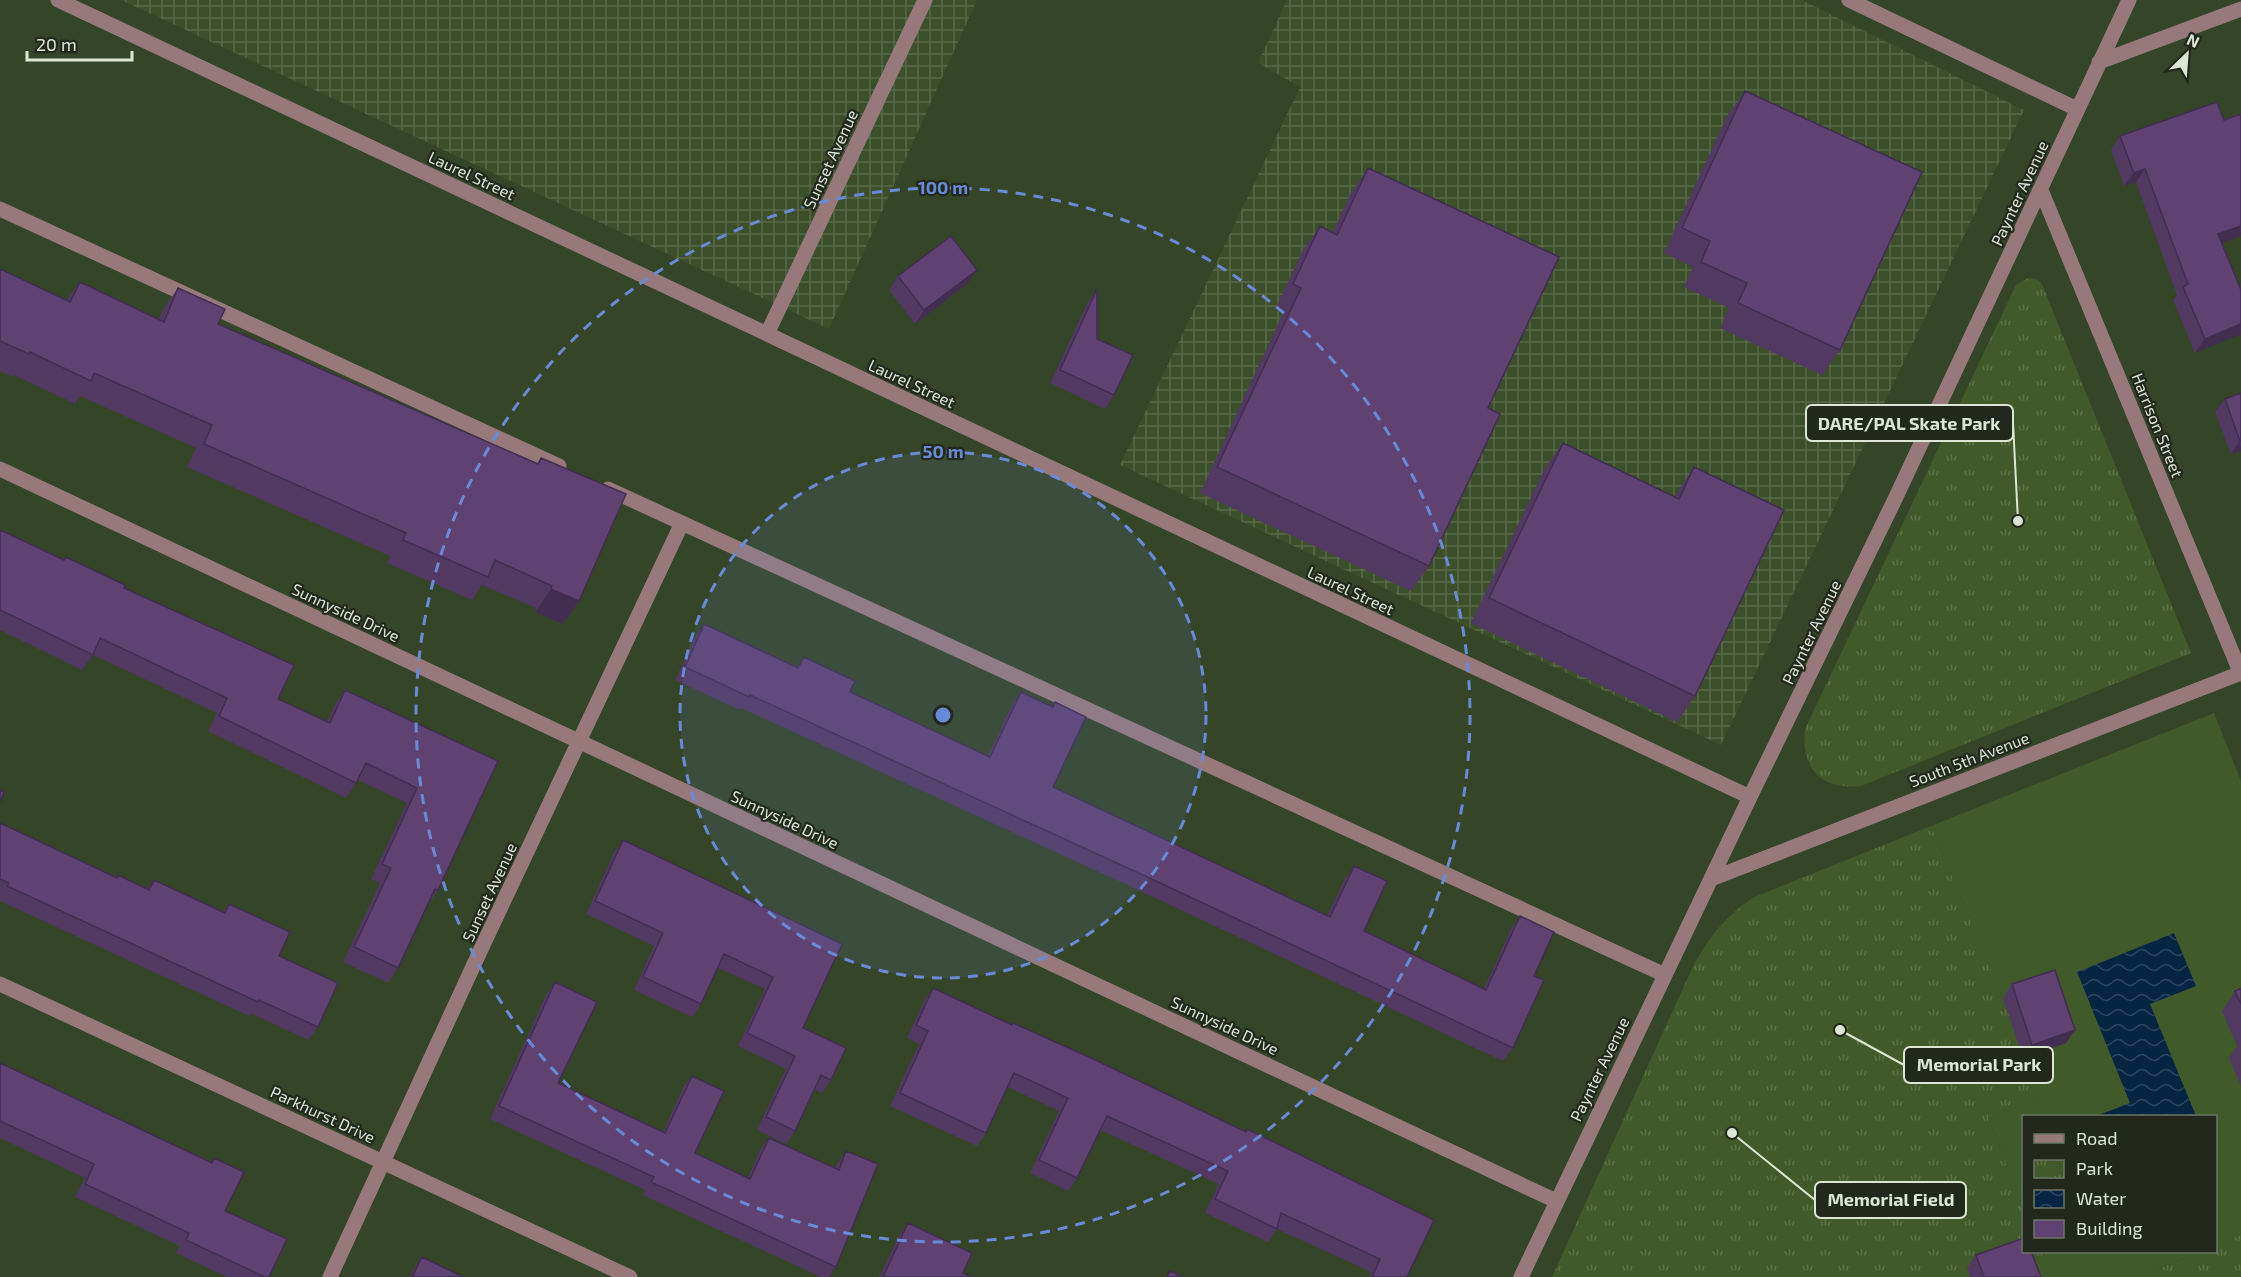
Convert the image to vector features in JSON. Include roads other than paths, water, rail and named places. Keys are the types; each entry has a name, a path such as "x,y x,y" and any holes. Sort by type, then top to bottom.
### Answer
{"street":[{"name":"Laurel Street","path":"58,0 1750,797"},
{"name":"Sunset Avenue","path":"767,334 925,0"},
{"path":"1848,0 2077,109"},
{"name":"Paynter Avenue","path":"1521,1277 1896,497 2129,0"},
{"path":"2099,62 2241,9"},
{"name":"Harrison Street","path":"2041,190 2241,674"},
{"path":"0,209 574,473"},
{"name":"Sunnyside Drive","path":"0,469 1556,1201"},
{"path":"596,483 1665,975"},
{"name":"Sunset Avenue","path":"330,1277 682,523"},
{"name":"South 5th Avenue","path":"1711,879 2241,674"},
{"name":"Parkhurst Drive","path":"0,984 630,1277"}],"water":[{"path":"2174,933 2196,986 2150,1004 2196,1115 2099,1115 2130,1103 2077,972"}],"place":[{"name":"DARE/PAL Skate Park","path":"2018,521"},
{"name":"Memorial Park","path":"1840,1030"},
{"name":"Memorial Field","path":"1732,1133"}]}
